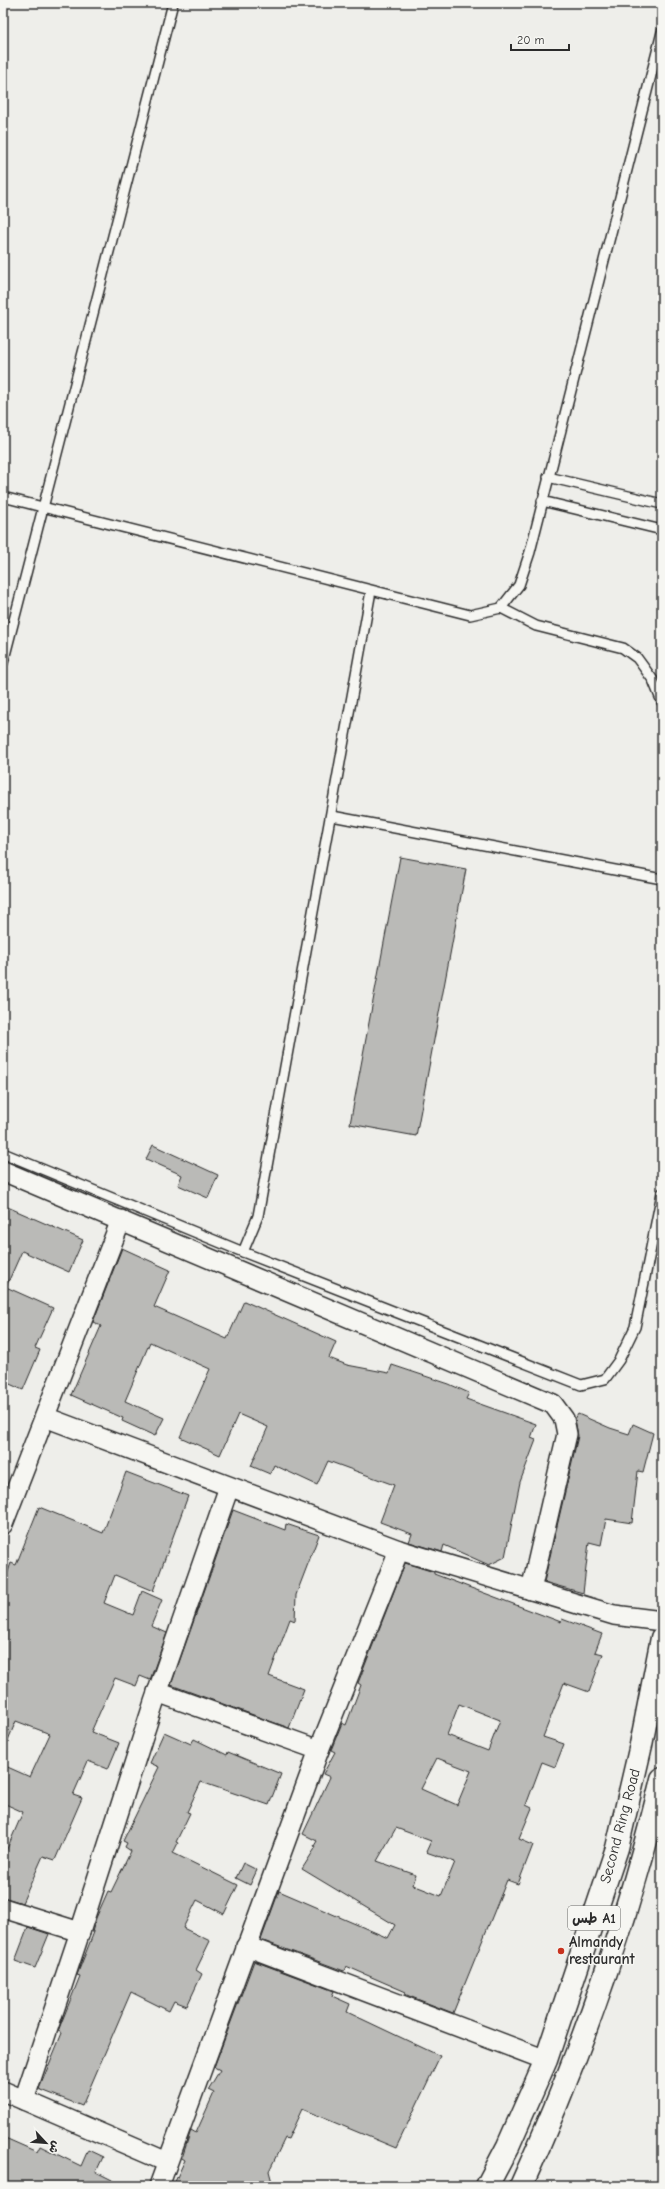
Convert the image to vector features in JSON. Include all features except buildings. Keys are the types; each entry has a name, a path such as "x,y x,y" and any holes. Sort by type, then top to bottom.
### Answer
{"highway":[{"name":"Second Ring Road","path":"487,2186 508,2146 546,2060 617,1848 641,1745 662,1638"},
{"name":"Second Ring Road","path":"521,2186 551,2120 606,1973 642,1860 662,1779"}],"street":[{"path":"3,1171 553,1404 564,1419 567,1434 532,1590"},
{"path":"3,1524 46,1417 121,1220"},
{"path":"46,1417 399,1550 614,1616 662,1621"},
{"path":"24,2100 157,1692 229,1487"},
{"path":"159,2186 246,1946 320,1750 399,1550"},
{"path":"157,1692 320,1750"},
{"path":"3,1908 80,1932"},
{"path":"246,1946 546,2060"},
{"path":"3,2090 167,2162"}],"lane":[{"path":"3,664 174,3"},
{"path":"3,497 44,509 470,615 501,608 519,585 530,552 662,32"},
{"path":"548,477 662,504"},
{"path":"542,501 662,530"},
{"path":"243,1252 258,1216 332,816 371,591"},
{"path":"501,608 536,626 623,648 637,658 654,680 662,702"},
{"path":"332,816 662,879"},
{"path":"3,1153 243,1252 581,1385 605,1379 619,1360 635,1327 662,1193"}],"place":[{"name":"Almandy restaurant","path":"561,1951"}]}
